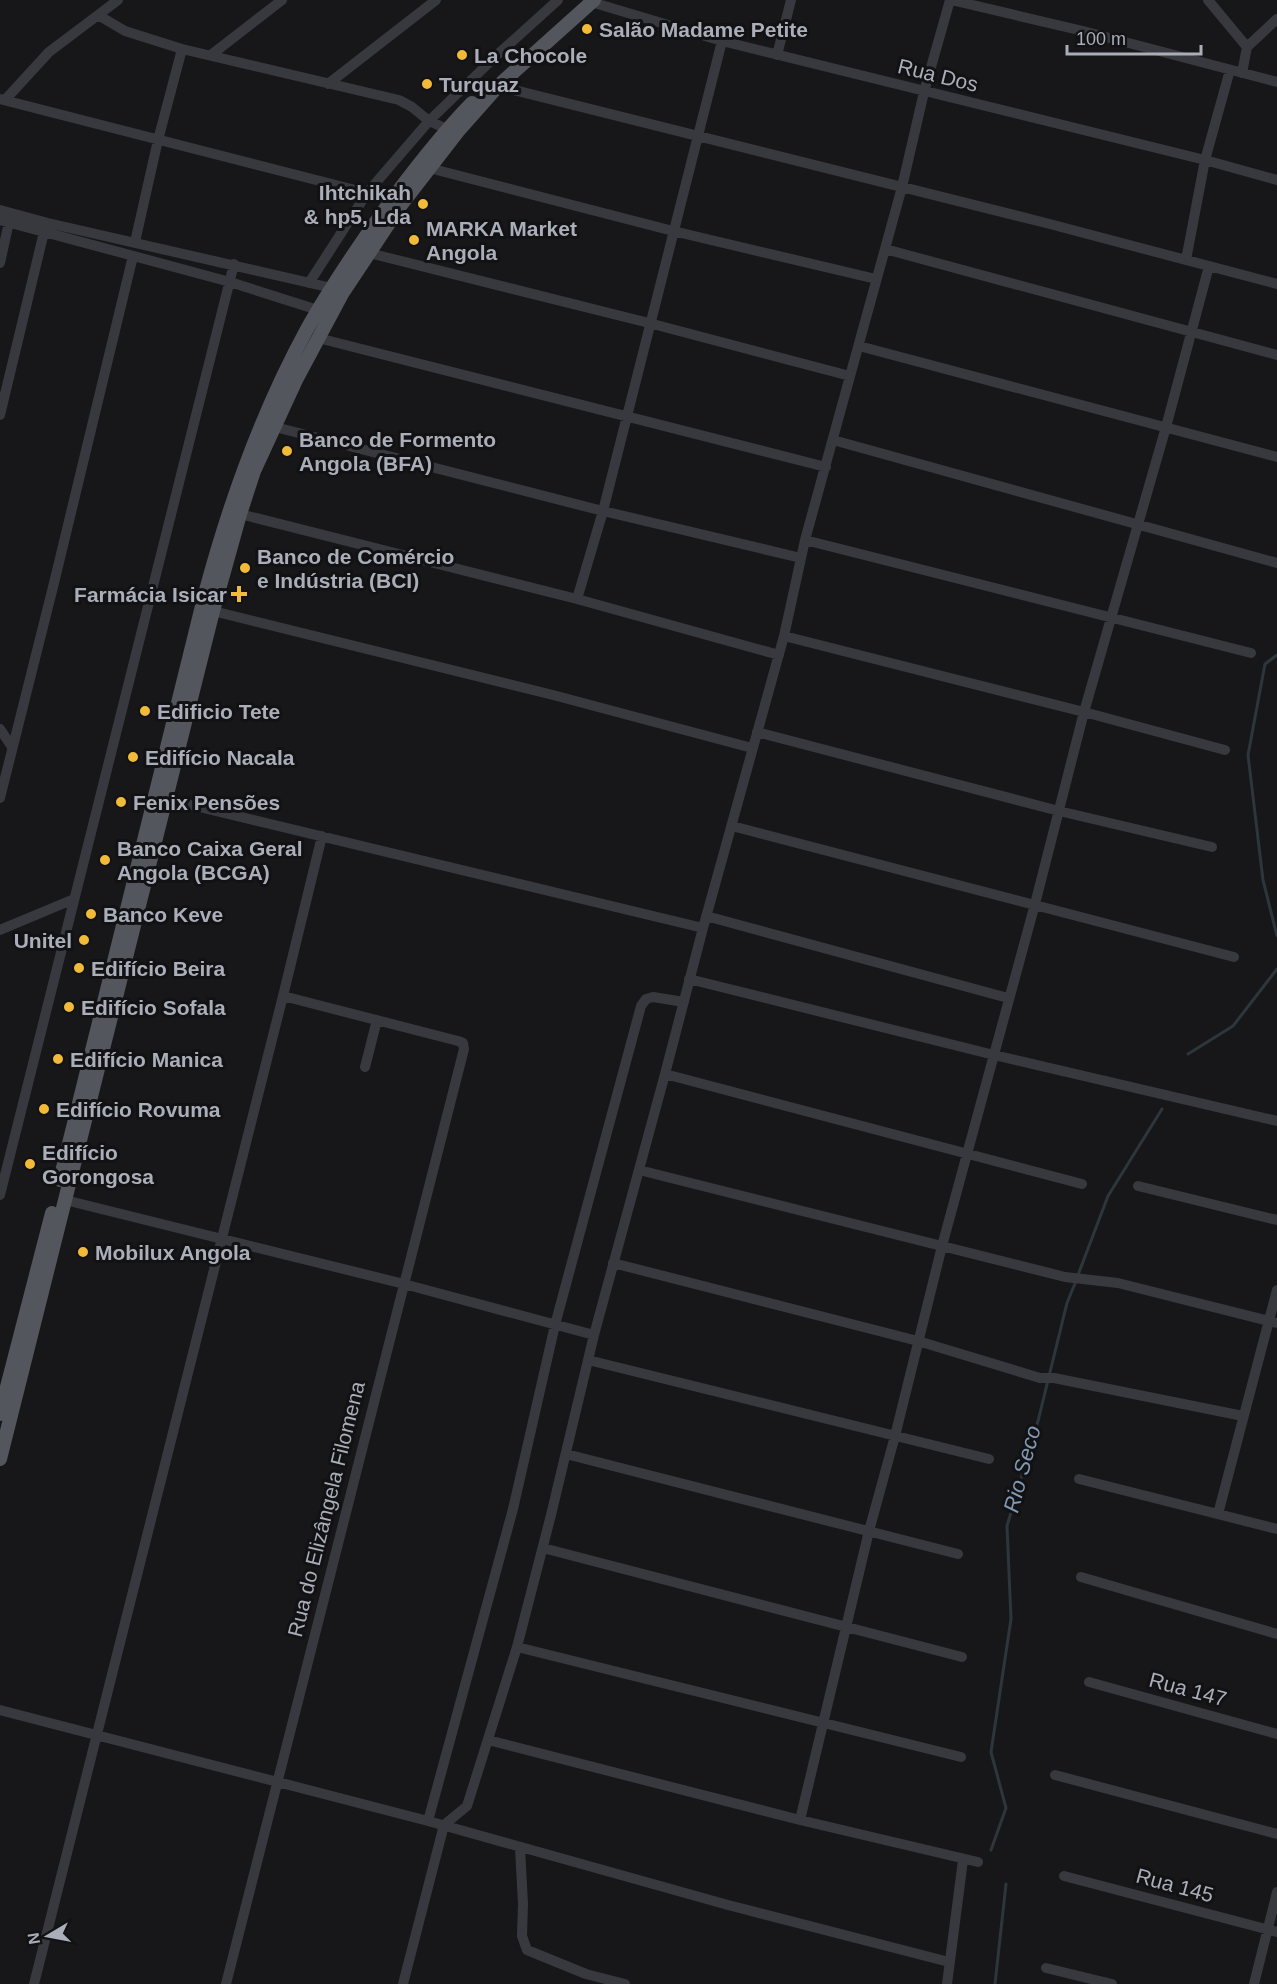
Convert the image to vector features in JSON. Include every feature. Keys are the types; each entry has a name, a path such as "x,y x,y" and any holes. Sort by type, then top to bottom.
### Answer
{"main road":[{"path":"0,1459 213,610 254,471 318,338 342,294 401,205 498,86 588,1"},
{"path":"0,1414 218,547 263,422 318,310 354,253 399,190 447,129 513,60 588,1"}],"street":[{"path":"118,0 49,52 3,100 367,193"},
{"path":"211,55 282,0"},
{"path":"328,84 435,0"},
{"path":"309,282 367,193 429,121 558,0"},
{"path":"777,55 792,0"},
{"path":"402,1984 444,1825 467,1806 517,1647 594,1335 706,916 779,655 805,540 902,187 924,92 951,0 1083,31 1277,82"},
{"path":"1208,0 1247,46"},
{"name":"Rua Dos","path":"588,1 722,41 1205,160 1277,180"},
{"path":"98,15 125,31 182,49 407,103 429,121 447,129"},
{"path":"1242,73 1247,46 1277,19"},
{"path":"577,599 603,511 722,41"},
{"path":"135,242 182,49"},
{"path":"1186,260 1205,160 1230,70"},
{"path":"498,86 1277,284"},
{"path":"429,168 673,231 876,279"},
{"path":"0,210 332,288"},
{"path":"0,263 4,221 230,282 318,310"},
{"path":"0,415 44,232"},
{"path":"885,249 1277,355"},
{"path":"369,253 850,376"},
{"path":"0,798 133,256"},
{"path":"0,1195 234,264"},
{"path":"800,1820 869,1531 942,1245 1035,904 1084,712 1166,427 1209,266"},
{"path":"318,338 826,467"},
{"path":"859,346 1277,457"},
{"path":"275,427 603,511 801,558"},
{"path":"833,440 1277,564"},
{"path":"240,514 577,599 779,655"},
{"path":"805,540 1251,653"},
{"path":"213,610 553,695 752,748"},
{"path":"784,636 1225,750"},
{"path":"0,729 12,747"},
{"path":"757,732 1059,811 1212,847"},
{"path":"166,799 703,928"},
{"path":"732,826 1234,957"},
{"path":"34,1984 322,836"},
{"path":"0,929 75,899"},
{"path":"706,916 1008,998"},
{"path":"689,979 994,1055 1277,1121"},
{"path":"283,996 377,1020 365,1067"},
{"path":"428,1821 513,1509 555,1325 641,1006 646,999 653,997 684,1002"},
{"name":"Rua do Elizângela Filomena","path":"226,1984 464,1049 463,1044 458,1041 377,1020"},
{"path":"665,1074 1082,1184"},
{"path":"639,1170 1065,1277 1118,1283 1273,1322"},
{"path":"1138,1186 1277,1220"},
{"path":"65,1200 404,1284 594,1335"},
{"path":"613,1263 918,1341 1040,1378 1054,1378 1243,1416"},
{"path":"1218,1514 1243,1416 1273,1322 1277,1290"},
{"path":"588,1360 989,1459"},
{"path":"566,1454 958,1554"},
{"path":"1079,1479 1277,1529"},
{"path":"543,1548 962,1657"},
{"path":"1081,1577 1277,1634"},
{"path":"517,1647 961,1757"},
{"name":"Rua 147","path":"1089,1682 1277,1734"},
{"path":"0,1710 444,1825 728,1905 949,1962"},
{"path":"488,1740 800,1820 978,1862"},
{"path":"1055,1775 1277,1834"},
{"path":"520,1848 522,1936 527,1950 585,1979 625,1984"},
{"path":"947,1984 963,1860"},
{"name":"Rua 145","path":"1064,1876 1272,1930"},
{"path":"1254,1984 1272,1930 1277,1892"},
{"path":"1046,1968 1112,1984"}],"waterway":[{"name":"Rio Seco","path":"1277,655 1265,664 1248,755 1263,880 1277,936"},
{"name":"Rio Seco","path":"1188,1054 1233,1026 1277,969"},
{"name":"Rio Seco","path":"1078,1275 1108,1196 1162,1109"},
{"name":"Rio Seco","path":"991,1850 1006,1808 991,1752 1011,1619 1007,1526 1038,1421 1067,1303 1076,1281"},
{"name":"Rio Seco","path":"995,1984 1006,1884"}],"place":[{"name":"Salão Madame Petite","path":"587,29"},
{"name":"La Chocole","path":"462,55"},
{"name":"Turquaz","path":"427,84"},
{"name":"Ihtchikah & hp5, Lda","path":"423,204"},
{"name":"MARKA Market Angola","path":"414,240"},
{"name":"Banco de Formento Angola (BFA)","path":"287,451"},
{"name":"Banco de Comércio e Indústria (BCI)","path":"245,568"},
{"name":"Farmácia Isicar","path":"239,594"},
{"name":"Edificio Tete","path":"145,711"},
{"name":"Edifício Nacala","path":"133,757"},
{"name":"Fenix Pensões","path":"121,802"},
{"name":"Banco Caixa Geral Angola (BCGA)","path":"105,860"},
{"name":"Banco Keve","path":"91,914"},
{"name":"Unitel","path":"84,940"},
{"name":"Edifício Beira","path":"79,968"},
{"name":"Edifício Sofala","path":"69,1007"},
{"name":"Edifício Manica","path":"58,1059"},
{"name":"Edifício Rovuma","path":"44,1109"},
{"name":"Edifício Gorongosa","path":"30,1164"},
{"name":"Mobilux Angola","path":"83,1252"}]}
